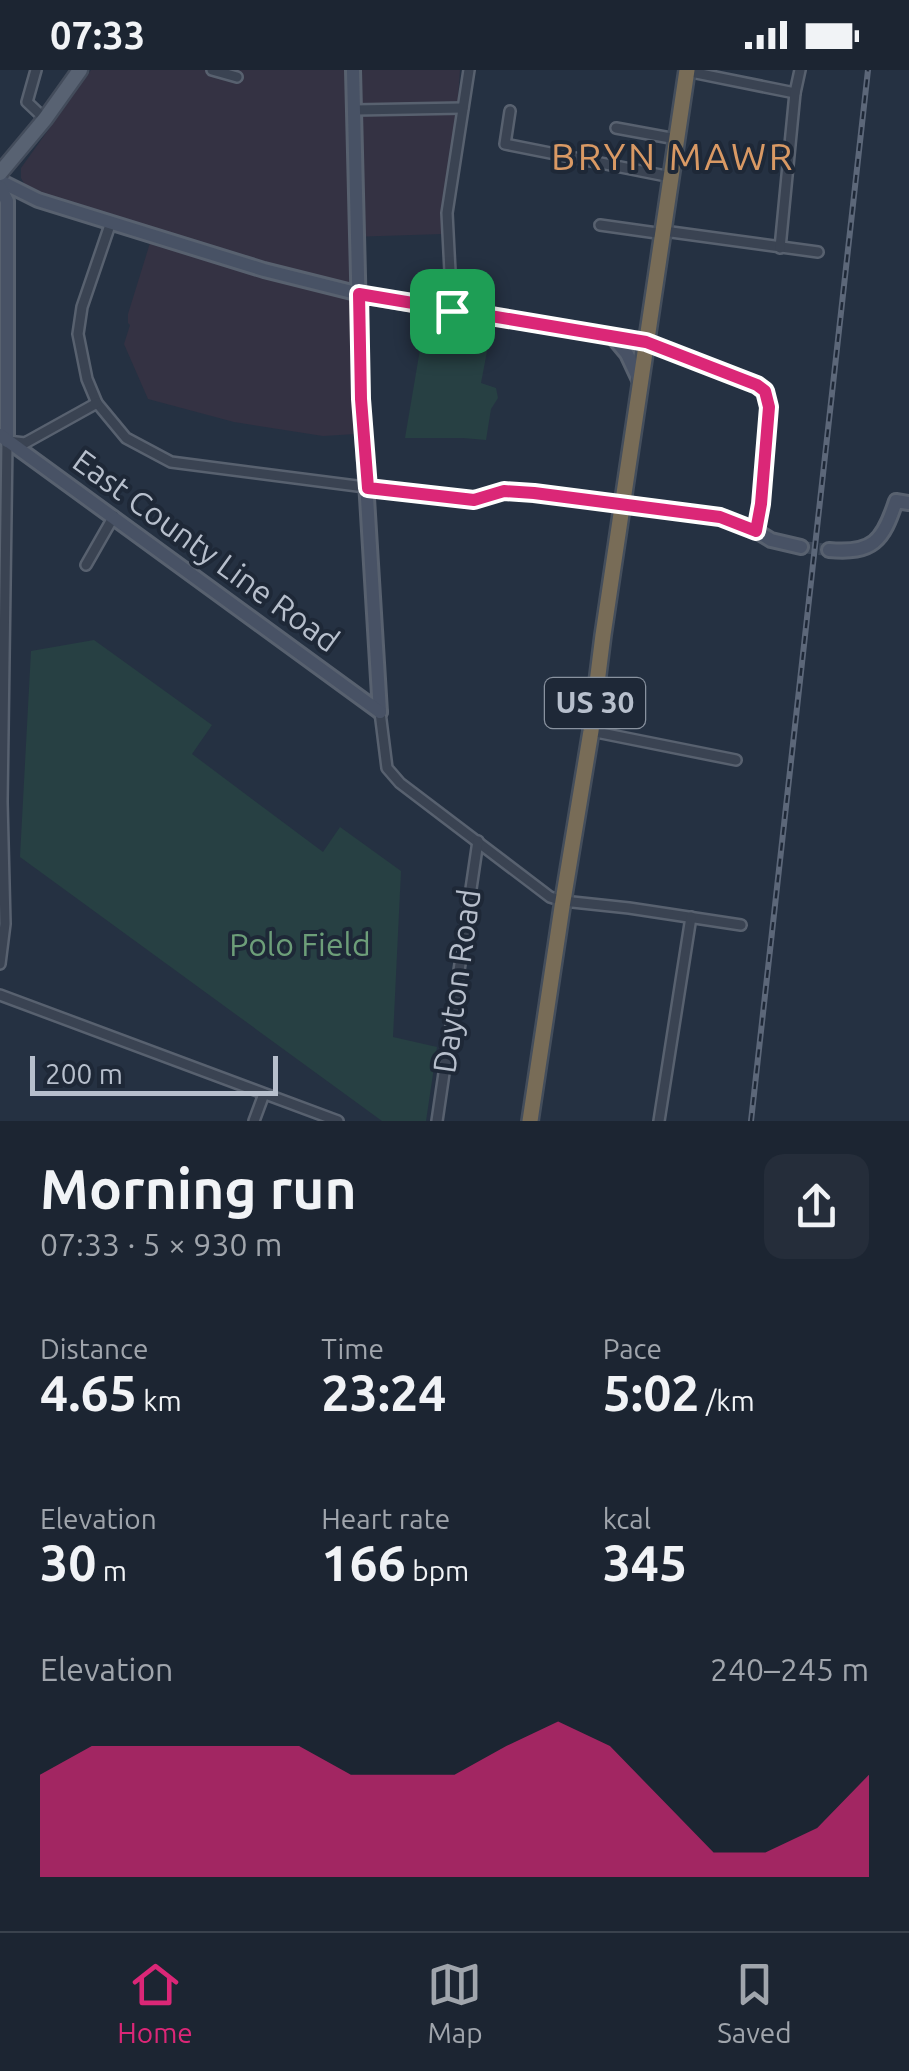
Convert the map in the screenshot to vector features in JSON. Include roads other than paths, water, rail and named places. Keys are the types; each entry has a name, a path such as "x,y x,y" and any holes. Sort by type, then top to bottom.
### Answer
{"highway":[{"name":"US 30","path":"530,1121 591,732 685,70"}],"main road":[{"path":"0,180 80,70"}],"street":[{"path":"36,70 27,102 45,118"},
{"path":"212,70 236,77"},
{"path":"353,70 361,399 380,712 387,768 412,793 550,896 741,925"},
{"path":"452,311 447,213 469,70"},
{"path":"685,70 795,93"},
{"path":"780,248 800,70"},
{"path":"355,110 463,108"},
{"path":"510,112 504,144 670,177"},
{"path":"616,128 676,139"},
{"path":"0,180 38,200 264,270 359,294 646,342 757,385 765,391 769,407 756,531"},
{"path":"0,180 7,201 0,964"},
{"path":"111,222 82,308 78,334 87,379 97,403 126,438 171,462 474,500 504,491 624,504 720,517 771,540 801,547"},
{"path":"600,224 818,252"},
{"path":"612,336 627,354 640,384"},
{"path":"4,438 25,442 97,403"},
{"name":"East County Line Road","path":"4,438 380,712"},
{"path":"735,522 762,494"},
{"path":"829,550 851,552 869,546 888,527 896,501 909,503"},
{"path":"86,565 114,516"},
{"path":"591,732 736,760"},
{"name":"Dayton Road","path":"437,1121 478,840"},
{"path":"659,1121 691,916"},
{"path":"0,996 338,1121"},
{"path":"254,1121 264,1094"}],"tunnel":[{"path":"801,547 829,550"}],"railway":[{"path":"751,1121 868,70"}],"district":[{"name":"BRYN MAWR","path":"673,157"}],"park label":[{"name":"Polo Field","path":"300,945"}]}
